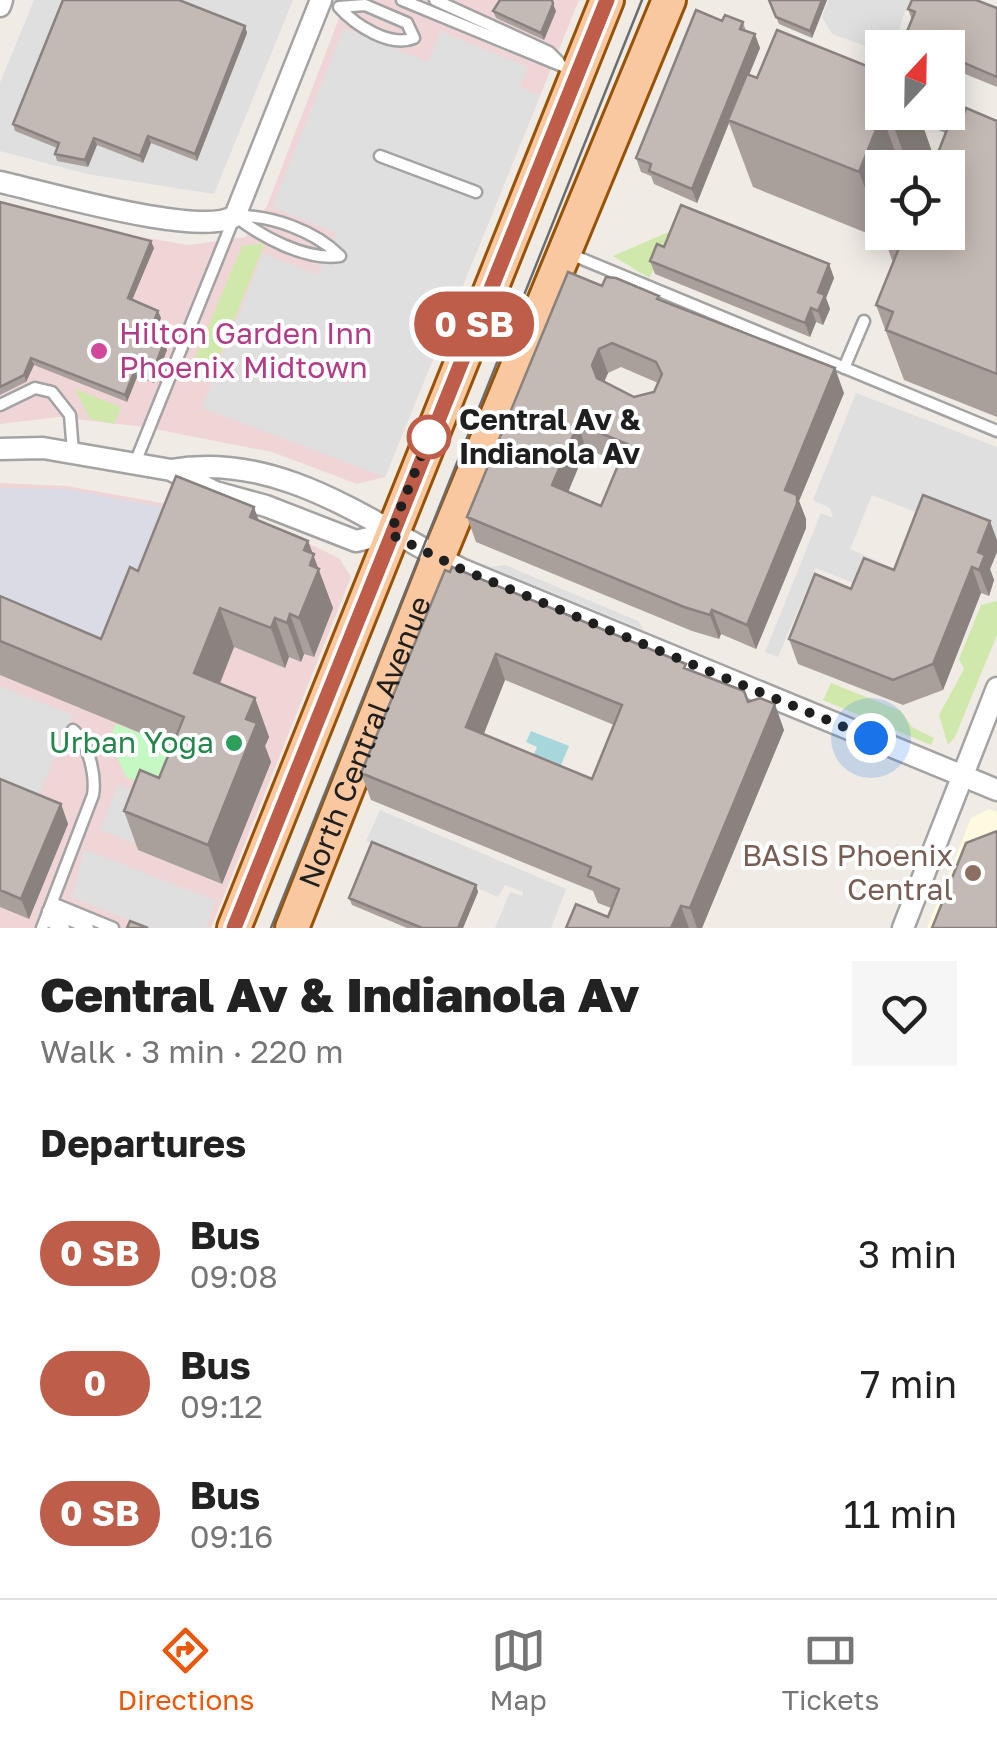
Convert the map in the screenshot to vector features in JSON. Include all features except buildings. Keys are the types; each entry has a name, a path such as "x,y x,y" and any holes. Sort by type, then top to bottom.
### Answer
{"main road":[{"name":"North Central Avenue","path":"234,928 569,68 606,0"},
{"name":"North Central Avenue","path":"296,927 430,554 565,252 669,0"}],"street":[{"path":"0,182 200,225 217,224 234,216 321,0"},
{"path":"0,449 73,452 171,470 215,492 266,506 356,541 390,534"},
{"path":"171,470 226,465 264,473 366,513 390,534 430,554 769,705 997,790"},
{"path":"903,928 997,688"}],"lane":[{"path":"402,0 569,68"},
{"path":"435,0 549,52 569,68"},
{"path":"364,4 407,23 414,38 399,40 371,31 339,7 364,4"},
{"path":"957,130 981,140"},
{"path":"380,156 476,192"},
{"path":"260,215 326,242 340,256 321,258 255,231 234,216 260,215"},
{"path":"135,463 234,216"},
{"path":"565,252 997,431"},
{"path":"844,368 864,321"},
{"path":"0,405 31,390 52,392 70,414 73,452"},
{"path":"955,414 959,402"},
{"path":"973,422 977,409"},
{"path":"47,915 94,795 95,780 80,735 73,730"},
{"path":"47,915 64,928"},
{"path":"47,915 88,928"},
{"path":"47,915 113,928"}],"shaded area":[{"path":"34,0 293,0 214,194 87,174 0,151 0,83"},
{"path":"346,0 579,0 385,477 357,484 272,452 144,427 58,417 0,424 0,204 95,229 189,245 246,237 267,206"},
{"path":"829,0 911,0 899,30 865,30 865,46 832,34 822,17"},
{"path":"344,28 428,62 440,31 528,67 520,87 540,96 385,477 202,408 263,253 318,275 336,233 272,207"},
{"path":"856,393 997,447 997,544 872,495 850,549 877,561 866,588 816,568 778,657 765,652 821,513 833,518 830,508 813,500"},
{"path":"0,483 67,486 212,512 290,534 340,559 351,577 211,928 0,928"},
{"path":"0,488 67,489 189,512 111,674 0,626"},
{"path":"505,565 638,621 644,630 490,567"},
{"path":"0,686 73,715 38,797 0,792"},
{"path":"118,784 152,798 134,843 100,830"},
{"name":"BASIS Phoenix Central","path":"989,809 997,812 997,928 927,928 971,818"},
{"path":"380,810 566,889 551,928 495,928 510,892 523,896 523,892 505,885 498,897 366,841"},
{"path":"84,849 216,901 206,928 148,928 72,897"}],"green space":[{"path":"680,227 649,278 613,256"},
{"path":"265,243 211,378 190,370 242,246"},
{"path":"75,389 121,407 114,424 90,419"},
{"path":"997,601 997,635 955,737 948,745 939,715 964,669 959,659 981,605"},
{"path":"831,683 901,711 912,727 934,738 931,745 823,700"},
{"path":"116,724 177,748 161,790 126,777 109,739"}],"water":[{"path":"531,731 569,746 561,765 534,754 537,747 526,742"}],"tram line":[{"path":"271,928 642,0"}],"bus line":[{"path":"234,928 529,184 607,0"}],"place":[{"name":"Hilton Garden Inn Phoenix Midtown","path":"99,351"},
{"name":"Central Av & Indianola Av","path":"429,437"},
{"name":"Urban Yoga","path":"234,743"},
{"name":"BASIS Phoenix Central","path":"973,873"}],"route":[{"path":"429,437 432,430 390,534 461,569 871,738"}]}
